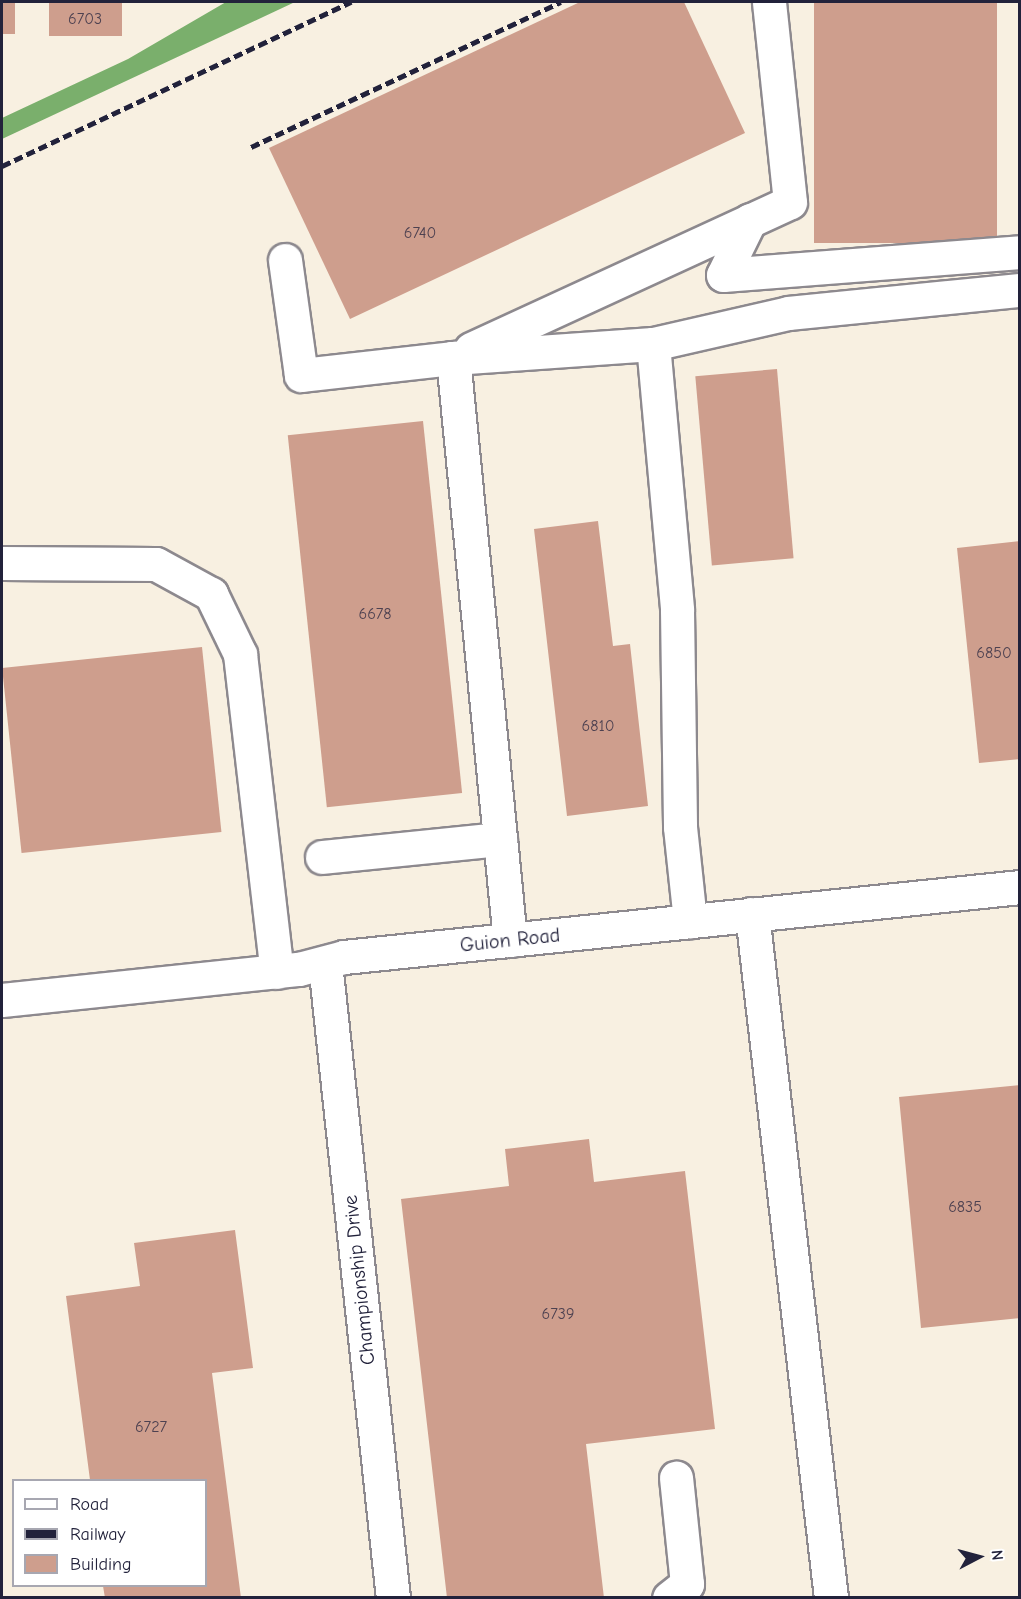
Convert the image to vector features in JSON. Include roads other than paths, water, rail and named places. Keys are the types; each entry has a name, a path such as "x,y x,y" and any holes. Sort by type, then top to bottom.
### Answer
{"street":[{"path":"453,358 790,202 769,2"},
{"path":"750,220 723,275 1020,252"},
{"path":"285,260 301,375 453,358 653,344 788,313 1020,290"},
{"path":"653,344 677,610 680,827 690,921"},
{"path":"453,358 510,940"},
{"path":"2,563 156,564 211,594 240,654 277,972"},
{"path":"322,858 500,839"},
{"name":"Guion Road","path":"2,1000 277,972 344,957 1020,887"},
{"path":"753,914 831,1598"},
{"name":"Championship Drive","path":"325,963 393,1598"},
{"path":"669,1598 687,1584 676,1478"}],"railway":[{"path":"2,166 351,2"},
{"path":"251,147 561,2"}]}
